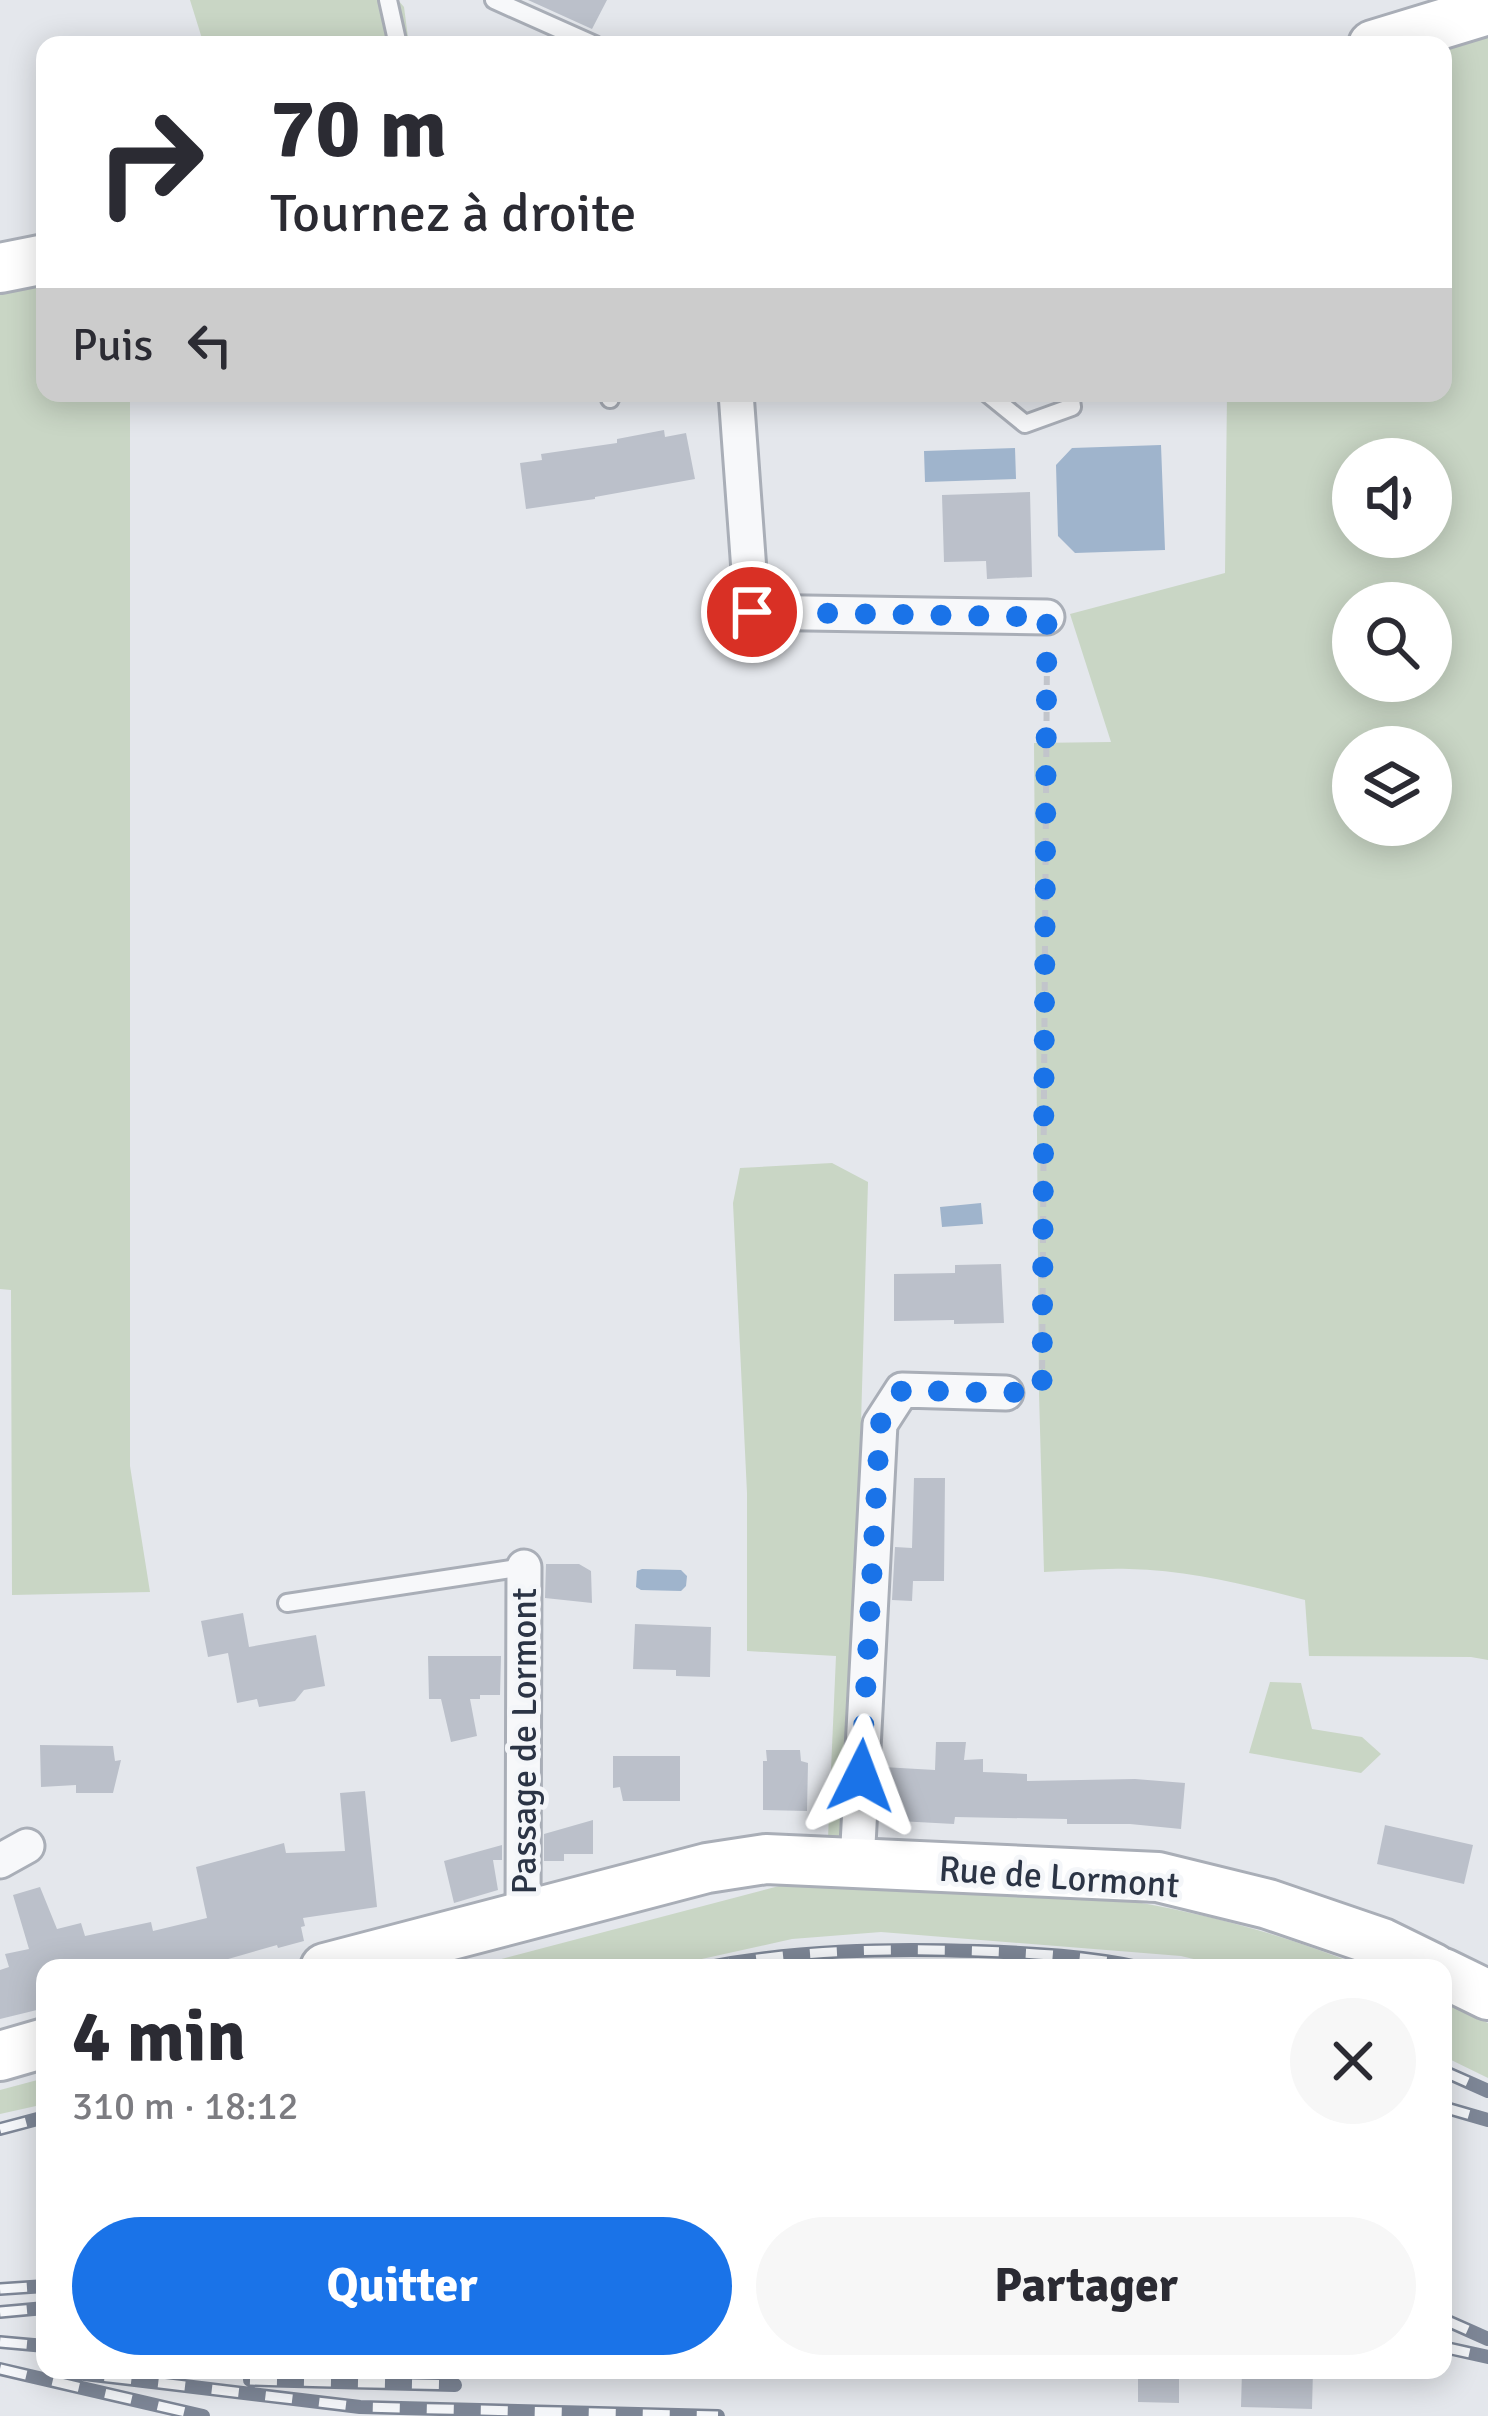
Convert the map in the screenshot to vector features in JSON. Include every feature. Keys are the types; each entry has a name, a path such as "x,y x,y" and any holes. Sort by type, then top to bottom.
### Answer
{"main road":[{"path":"1403,36 1488,10"},
{"path":"0,268 36,261"},
{"name":"Rue de Lormont","path":"359,1959 706,1868 766,1859 1158,1877 1268,1904 1415,1959"},
{"path":"1452,1977 1488,1995"},
{"path":"0,2056 36,2046"}],"street":[{"path":"737,402 752,612 1047,617"},
{"path":"856,1864 880,1424 902,1390 1006,1393"},
{"name":"Passage de Lormont","path":"523,1915 524,1568"}],"lane":[{"path":"388,0 396,36"},
{"path":"494,0 575,36"},
{"path":"998,402 1025,424 1072,407 1071,402"},
{"path":"287,1603 524,1568"}],"path":[{"path":"1006,1393 1042,1390 1047,617"}],"green space":[{"path":"190,0 398,0 404,7 408,36 201,36"},
{"path":"1488,10 1488,1660 1309,1656 1305,1600 1174,1572 1044,1572 1034,743 1111,742 1070,614 1225,573 1227,402 1452,402 1452,38"},
{"path":"36,282 36,402 130,402 130,1466 150,1592 12,1595 11,1290 0,1289 0,288"},
{"path":"832,1163 868,1182 849,1837 828,1838 836,1656 747,1651 747,1493 733,1203 740,1168"},
{"path":"1270,1682 1301,1683 1312,1729 1362,1737 1381,1754 1361,1773 1249,1753"},
{"path":"779,1886 1111,1898 1240,1925 1341,1959 1194,1959 881,1932 792,1939 702,1959 501,1959"},
{"path":"1452,2006 1488,2023 1488,2078 1452,2060"},
{"path":"36,2080 36,2106 0,2114 0,2090"}],"water":[{"path":"1161,445 1165,550 1075,553 1058,536 1056,465 1072,448"},
{"path":"1015,448 1016,479 925,482 924,451"},
{"path":"981,1203 983,1224 942,1227 940,1207"},
{"path":"681,1570 687,1576 686,1586 681,1591 641,1590 636,1587 637,1571"}],"building":[{"path":"528,0 607,0 592,29"},
{"path":"664,430 665,437 686,433 695,479 526,509 520,463 542,460 541,454 617,443 617,439"},
{"path":"1030,492 1032,577 987,579 986,561 944,562 942,495"},
{"path":"1001,1264 1004,1323 894,1321 894,1274 955,1273 955,1265"},
{"path":"914,1478 945,1478 944,1581 913,1581 912,1601 892,1600 895,1547 912,1548"},
{"path":"546,1564 579,1564 591,1571 592,1603 545,1598"},
{"path":"243,1613 249,1647 316,1635 325,1686 304,1690 295,1701 259,1707 257,1699 237,1703 228,1653 208,1657 201,1621"},
{"path":"635,1624 711,1627 710,1677 633,1669"},
{"path":"428,1656 501,1656 500,1695 470,1699 477,1736 451,1742 441,1699 429,1699"},
{"path":"936,1742 966,1742 964,1760 983,1759 983,1772 1027,1774 1027,1781 1185,1783 1181,1829 1067,1824 1067,1819 955,1817 954,1824 880,1820 883,1767 935,1770"},
{"path":"40,1745 113,1746 115,1761 121,1760 113,1793 76,1793 76,1785 41,1787"},
{"path":"766,1750 800,1750 801,1761 808,1763 807,1811 763,1810"},
{"path":"613,1756 680,1756 680,1801 623,1801 620,1787 613,1788"},
{"path":"365,1791 377,1907 303,1918 304,1941 228,1959 36,1959 36,2010 0,2019 0,1970 9,1967 5,1954 29,1949 13,1895 40,1887 57,1929 81,1923 85,1936 151,1922 153,1931 207,1918 196,1867 284,1843 286,1853 345,1851 340,1793"},
{"path":"593,1820 593,1854 564,1854 564,1861 544,1861 544,1834"},
{"path":"1385,1825 1473,1845 1464,1884 1377,1864"},
{"path":"502,1845 502,1860 493,1860 498,1890 454,1903 444,1861"},
{"path":"1138,2379 1179,2379 1179,2403 1138,2402"},
{"path":"1242,2379 1313,2379 1312,2409 1241,2407"}],"railway":[{"path":"762,1959 909,1950 1084,1959"},
{"path":"1452,2075 1488,2091"},
{"path":"1452,2110 1488,2120"},
{"path":"0,2129 36,2119"},
{"path":"0,2289 36,2287"},
{"path":"0,2312 36,2309"},
{"path":"1452,2323 1488,2339"},
{"path":"0,2342 36,2345"},
{"path":"1452,2349 1488,2357"},
{"path":"0,2369 36,2377"},
{"path":"43,2379 203,2416"},
{"path":"126,2379 360,2407 718,2416"},
{"path":"250,2380 455,2385"}],"route":[{"path":"752,612 1047,617 1042,1390 902,1390 880,1424 861,1776"}]}
